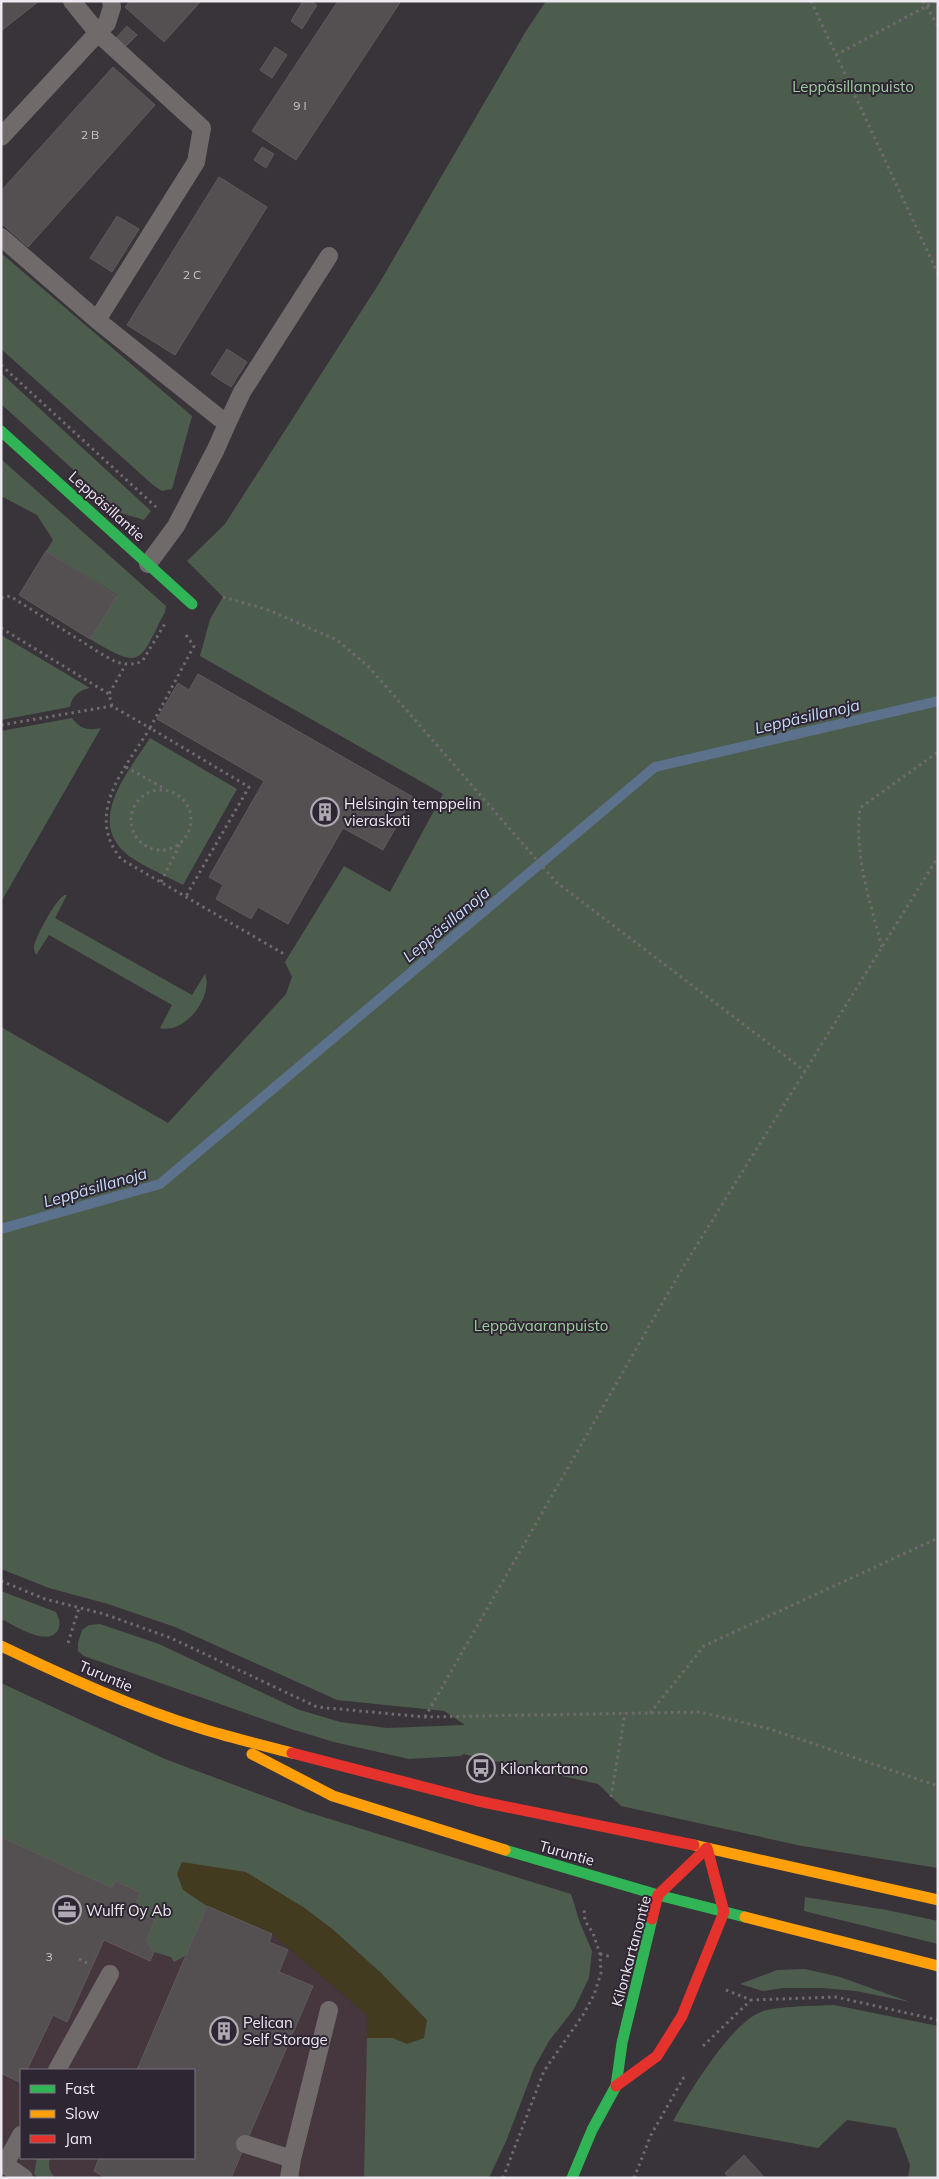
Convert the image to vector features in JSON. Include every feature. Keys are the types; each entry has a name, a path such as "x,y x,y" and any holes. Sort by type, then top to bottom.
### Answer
{"main road":[{"name":"Leppäsillantie","path":"1,431 192,604"},
{"name":"Turuntie","path":"1,1646 133,1704 202,1728 432,1790 707,1848 938,1900"},
{"name":"Turuntie","path":"202,1728 333,1796 498,1848 658,1895 938,1966"},
{"name":"Kilonkartanontie","path":"572,2178 592,2130 616,2086 622,2043 658,1895 707,1848"},
{"path":"707,1848 724,1912"},
{"name":"Kilonkartanontie","path":"616,2086 657,2056 682,2016 724,1912"}],"lane":[{"path":"72,1 98,33 202,128 196,162 97,320"},
{"path":"1,137 107,23 112,7 111,1"},
{"path":"1,238 97,320 227,424"},
{"path":"148,564 176,526 242,392 329,256"},
{"path":"58,2069 110,1974"},
{"path":"289,2178 329,2010"},
{"path":"20,2137 3,2163 24,2178"},
{"path":"245,2144 292,2159"}],"path":[{"path":"811,1 938,274"},
{"path":"923,1 938,26"},
{"path":"836,55 936,1"},
{"path":"1,365 176,526"},
{"path":"1,598 10,596 116,662 126,664 136,664 143,660 179,592 223,597 266,609 337,640 369,667 556,882 805,1071"},
{"path":"1,628 109,694"},
{"path":"182,629 194,646 150,728 110,794 106,807 106,830 111,847 121,859 284,954"},
{"path":"112,706 109,694 126,664"},
{"path":"1,725 112,706 250,787 186,896"},
{"path":"882,948 862,871 858,825 860,808 938,752"},
{"path":"126,767 166,790 176,793 184,799 192,816 191,827 187,836 180,844 161,882"},
{"path":"166,790 157,790 140,798 134,806 131,815 131,825 135,835 150,849 161,851 171,849 180,844"},
{"path":"425,1717 682,1268 938,856"},
{"path":"650,1713 704,1646 938,1538"},
{"path":"1,1581 45,1599 104,1614 171,1638 317,1707 425,1717 700,1712 770,1729 938,1786"},
{"path":"606,1828 625,1713"},
{"path":"503,2178 544,2071 584,2015 594,1995 600,1973 600,1954"},
{"path":"700,2049 751,2000 836,1997 938,2020"},
{"path":"634,2178 650,2135 685,2075"}],"shaded area":[{"path":"1,1812 272,1934 367,2015 368,2087 364,2178 1,2178"}],"green space":[{"name":"Leppävaaranpuisto","path":"546,1 938,1 938,1868 802,1846 621,1806 598,1784 463,1754 461,1756 409,1759 334,1742 291,1729 84,1656 78,1651 82,1630 89,1625 100,1624 159,1644 297,1709 340,1722 387,1728 465,1725 444,1711 337,1700 175,1627 108,1604 49,1588 1,1569 1,1027 168,1123 286,994 292,977 285,962 344,866 390,892 443,794 200,656 210,619 223,597 187,561 225,524 380,282 526,31"},
{"path":"1,253 192,416 172,489 162,491 153,485 1,349"},
{"path":"1,373 151,511 144,520 121,513 1,404"},
{"path":"1,459 166,606 165,612 150,642 138,656 131,658 121,656 90,639 117,595 46,551 53,540 37,515 1,496"},
{"path":"1,635 90,688 77,694 72,700 70,707 1,720"},
{"path":"72,718 78,725 85,728 101,728 1,902 1,731"},
{"path":"150,738 237,789 183,885 129,856 116,843 110,828 110,812 122,781"},
{"path":"67,895 55,918 192,995 205,974 207,983 205,994 194,1013 178,1026 169,1029 160,1028 172,1005 49,935 36,955 34,946 37,938 53,908"},
{"path":"1,1591 56,1612 59,1621 58,1630 53,1635 47,1637 39,1636 1,1619"},
{"path":"1,1683 165,1759 304,1811 571,1894 580,1923 592,1951 589,1978 574,2009 549,2041 534,2068 507,2139 489,2178 364,2178 367,2038 393,2038 382,1974 332,1929 303,1907 207,1906 187,1955 174,1962 171,1957 154,1952 146,1940 154,1920 133,1910 140,1893 115,1881 112,1888 1,1837"},
{"path":"805,1897 887,1910 938,1921 938,1944 804,1911"},
{"path":"805,1969 840,1977 910,2002 856,1991 821,1988 784,1988 763,1991 740,1984 777,1970"},
{"path":"834,2005 938,2026 938,2178 908,2178 910,2165 896,2128 847,2120 818,2148 673,2121 712,2060 724,2044 749,2019 767,2010"},
{"path":"37,2159 50,2159 50,2169 56,2178 38,2178 34,2174"}],"sand":[{"path":"182,1862 246,1872 303,1907 332,1929 382,1974 427,2020 424,2038 407,2044 393,2038 367,2038 367,2015 272,1934 207,1906 183,1890 177,1874"}],"building":[{"path":"1,1 39,1 1,31"},
{"path":"130,1 201,1 164,42 125,7"},
{"path":"303,1 310,1 317,5 302,29 291,21"},
{"path":"338,1 401,1 296,160 252,131"},
{"path":"127,26 137,35 126,46 116,38"},
{"path":"275,47 287,55 272,78 260,70"},
{"path":"113,67 155,105 28,247 1,223 1,191"},
{"path":"262,147 274,154 266,168 254,160"},
{"path":"219,177 267,207 175,355 127,325"},
{"path":"117,216 139,229 112,272 90,258"},
{"path":"227,349 247,362 231,387 211,374"},
{"path":"46,551 117,596 90,639 19,595"},
{"name":"Helsingin temppelin vieraskoti","path":"198,674 413,797 383,850 343,828 288,924 258,907 251,919 216,899 223,885 209,877 264,781 157,719 178,683 189,690"},
{"path":"476,1756 495,1761 493,1767 474,1762"},
{"path":"1,1837 112,1888 115,1881 141,1893 133,1910 155,1920 146,1940 154,1952 150,1961 104,1940 67,2022 53,2015 27,2069 20,2069 20,2082 1,2073"},
{"name":"Pelican Self Storage","path":"207,1906 272,1934 269,1942 288,1950 279,1972 313,1986 231,2178 106,2178 94,2171 99,2159 195,2159 195,2069 137,2069"},
{"path":"744,2155 765,2178 729,2178 725,2173"}],"waterway":[{"name":"Leppäsillanoja","path":"1,1229 160,1184 655,767 938,701"}],"traffic: fast":[{"path":"1,431 192,604"},
{"path":"505,1850 658,1895 745,1917"},
{"path":"572,2178 592,2130 616,2086 622,2043 652,1919"}],"traffic: slow":[{"path":"1,1646 151,1712 214,1732 292,1753"},
{"path":"252,1754 333,1796 505,1850"},
{"path":"694,1845 938,1900"},
{"path":"745,1917 938,1966"}],"traffic: jam":[{"path":"292,1753 478,1801 694,1845"},
{"path":"616,2086 657,2056 682,2016 724,1912 707,1848 658,1895 652,1919"}],"place":[{"name":"Helsingin temppelin vieraskoti","path":"325,812"},
{"name":"Kilonkartano","path":"481,1768"},
{"name":"Wulff Oy Ab","path":"67,1910"},
{"name":"Pelican Self Storage","path":"224,2031"}],"park label":[{"name":"Leppäsillanpuisto","path":"853,86"}]}
